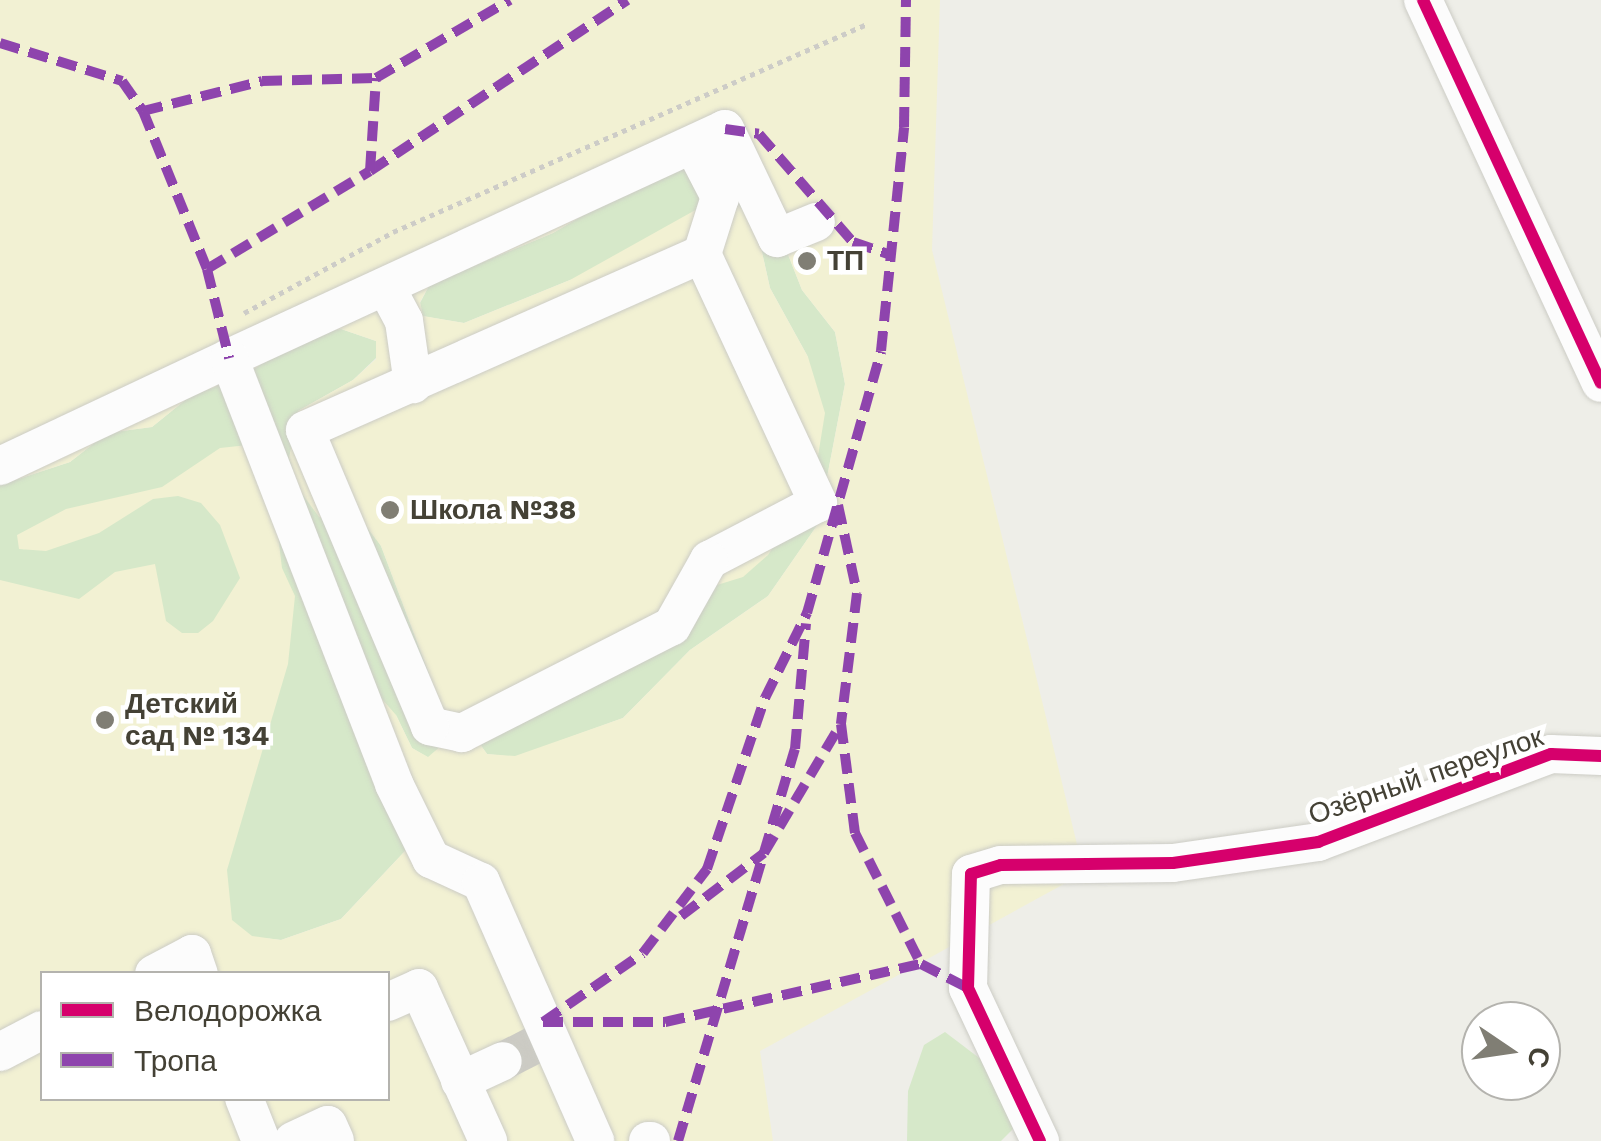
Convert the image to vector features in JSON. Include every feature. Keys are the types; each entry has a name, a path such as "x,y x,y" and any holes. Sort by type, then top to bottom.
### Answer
{"street":[{"path":"1423,0 1601,383"},
{"path":"0,466 725,129 777,238 816,222"},
{"path":"693,144 720,197 702,254 818,503 710,560 672,626 462,733 430,726 306,430 702,254"},
{"path":"387,289 404,321 413,384"},
{"path":"229,358 394,784 431,859 481,882 529,1047 595,1141"},
{"name":"Озёрный переулок","path":"1040,1141 968,988 970,874 1000,865 1173,863 1318,842 1551,754 1601,756"},
{"path":"160,971 192,954 198,971"},
{"path":"390,1001 419,988 488,1141"},
{"path":"0,1052 40,1031"},
{"path":"460,1080 529,1047"},
{"path":"245,1101 262,1141"},
{"path":"292,1141 328,1125 336,1141"}],"path":[{"path":"237,317 393,232 867,24"}],"shaded area":[{"path":"709,159 763,191 802,290 835,332 845,384 818,524 768,596 690,650 623,718 515,757 487,754 477,740 808,357 770,288 756,225 570,280 464,323 422,316 420,303 430,284 553,233 662,169"},
{"path":"341,329 376,341 376,358 353,380 298,411 381,546 436,692 442,745 429,758 412,748 396,715 410,813 405,851 341,919 281,940 264,938 178,971 0,831 0,485 70,462 107,433 152,427 189,397 302,335"},
{"path":"945,1032 999,1073 1015,1127 1001,1141 907,1141 908,1091 924,1045"}],"sand":[{"path":"0,0 940,0 932,250 1084,873 760,1051 773,1141 0,1141 0,580 79,599 115,572 155,564 166,621 182,633 198,633 213,621 240,578 220,525 201,503 178,496 153,499 99,533 46,551 19,549 17,535 66,509 162,487 220,448 248,445 272,485 282,568 295,596 288,664 227,870 232,920 252,936 281,940 341,919 405,851 410,813 353,666 396,715 412,748 428,757 442,745 436,692 381,546 362,521 319,517 300,491 289,458 298,411 353,380 376,359 376,341 341,329 302,335 246,375 189,397 152,427 107,433 70,462 0,485","holes":["738,164 763,191 802,290 835,332 845,384 818,524 768,596 690,650 623,718 515,756 487,754 477,740 704,589 743,577 768,555 813,487 825,413 808,357 770,288 756,225 737,203 699,208 570,280 464,323 423,316 420,302 430,284 553,233 662,169"]}],"tunnel":[{"path":"503,1061 536,1044"}],"marked path":[{"path":"143,111 262,81 376,78 510,0"},
{"path":"370,171 627,0"},
{"path":"543,1022 643,953 707,869 765,698 807,613 881,351 904,127 906,0"},
{"path":"0,43 122,81 143,111 207,269 229,358"},
{"path":"207,269 370,171 376,78"},
{"path":"725,129 759,134 853,242 891,255"},
{"path":"838,505 857,593 841,724 855,833 921,964"},
{"path":"678,1141 795,749 806,623"},
{"path":"681,916 764,853 841,724"},
{"path":"543,1022 665,1022 921,964 968,988"}],"cycle path":[{"path":"1423,0 1601,383"},
{"path":"1040,1141 968,988 971,874 1001,865 1173,863 1318,842 1551,754 1601,756"}],"place":[{"name":"ТП","path":"807,261"},
{"name":"Школа №38","path":"390,510"},
{"name":"Детский сад № 134","path":"105,720"}]}
